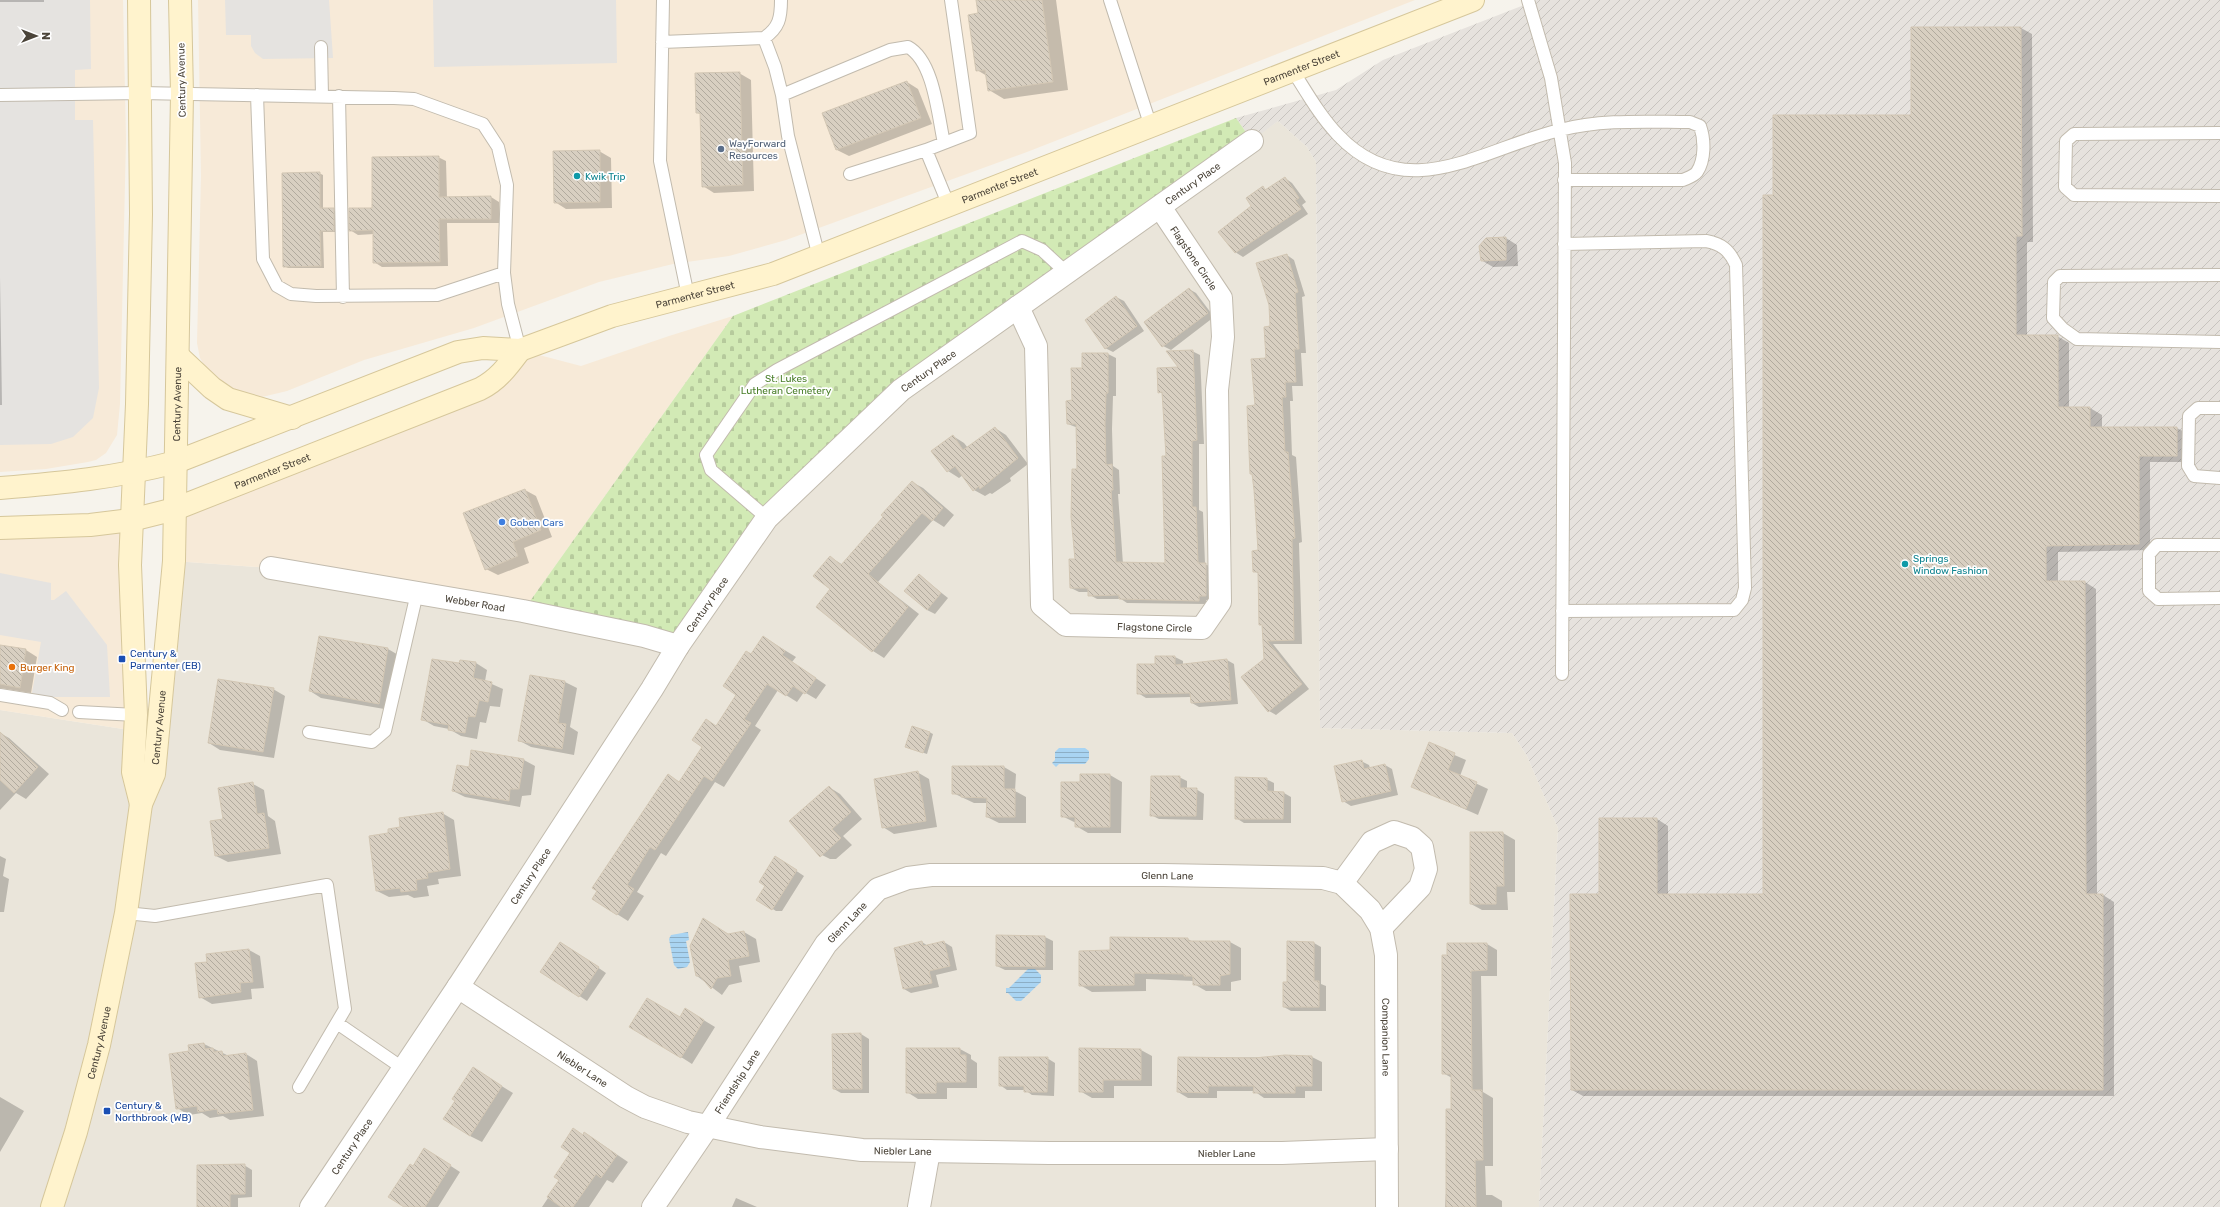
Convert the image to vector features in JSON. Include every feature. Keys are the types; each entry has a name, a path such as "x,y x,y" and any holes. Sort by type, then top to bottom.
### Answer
{"main road":[{"name":"Century Avenue","path":"139,0 141,93 137,397 130,565 136,715 133,772 141,804"},
{"name":"Century Avenue","path":"52,1207 76,1132 99,1045 126,913 141,804 154,774 174,561 182,94 180,0"},
{"name":"Parmenter Street","path":"0,488 83,481 133,473 176,462 458,352 483,348 520,350 612,316 762,277 819,257 1474,0"},
{"name":"Parmenter Street","path":"0,528 90,525 131,520 175,509 491,384 520,350"},
{"path":"178,356 212,388 228,399 292,418"}],"street":[{"name":"Century Place","path":"311,1207 458,987 652,689 678,646 768,518 901,390 1252,140"},
{"name":"Flagstone Circle","path":"1018,307 1036,346 1042,605 1066,625 1202,628 1220,602 1217,390 1223,337 1221,298 1160,207"},
{"name":"Webber Road","path":"270,568 531,612 644,636 678,646"},
{"path":"1342,883 1372,842 1394,832 1412,838 1422,847 1426,869 1420,886 1381,928"},
{"name":"Glenn Lane","path":"819,956 826,944 878,889 916,877 931,875 1170,875 1323,878 1342,883"},
{"name":"Companion Lane","path":"1342,883 1366,905 1381,928 1386,955 1387,1207"},
{"name":"Friendship Lane","path":"653,1207 819,956"},
{"name":"Niebler Lane","path":"458,987 626,1097 644,1107 688,1122 760,1137 862,1150 1282,1153 1387,1149"},
{"path":"919,1207 929,1151"}],"lane":[{"path":"663,0 660,162 688,296"},
{"path":"662,42 764,38 779,25 781,0"},
{"path":"850,174 926,150 970,133 951,0"},
{"path":"1110,0 1151,127"},
{"path":"1528,0 1551,78 1565,163 1562,674"},
{"path":"764,38 775,67 782,95 788,136 819,257"},
{"path":"321,47 322,96"},
{"path":"782,95 890,50 908,47 914,50 925,65 935,99 944,143"},
{"path":"1293,71 1326,120 1339,135 1366,157 1392,168 1412,172 1438,170 1560,130 1597,123 1690,122 1700,126 1703,134 1703,160 1696,174 1683,180 1564,180"},
{"path":"0,95 141,93 339,96 414,99 483,124 498,147 507,185 504,273 508,304 520,350"},
{"path":"257,95 263,259 277,286 291,294 343,297 436,295 504,273"},
{"path":"339,96 343,297"},
{"path":"2220,133 2074,134 2066,141 2065,187 2074,195 2220,196"},
{"path":"926,150 949,206"},
{"path":"768,518 711,470 706,455 755,384 777,370 1022,241 1042,250 1067,273"},
{"path":"1562,612 1734,610 1742,600 1745,588 1736,265 1730,252 1719,244 1706,241 1564,244"},
{"path":"2220,275 2060,276 2054,282 2053,318 2063,329 2077,339 2220,342"},
{"path":"2220,408 2198,408 2189,416 2188,466 2194,476 2220,478"},
{"path":"2220,545 2156,545 2149,554 2149,591 2158,598 2220,598"},
{"path":"309,732 372,742 385,731 417,593"},
{"path":"0,695 50,702 62,710"},
{"path":"79,712 136,715"},
{"path":"126,913 155,916 327,886 345,1009 300,1087"},
{"path":"337,1023 404,1069"}],"shaded area":[{"path":"0,0 123,0 126,139 120,404 117,435 106,453 96,460 46,469 0,472"},
{"path":"0,0 90,0 91,69 75,70 75,120 93,120 99,388 93,418 73,437 51,444 0,445"},
{"path":"198,0 1415,0 1027,152 786,240 729,256 673,264 599,282 474,328 364,360 287,391 262,397 234,392 207,370 200,358 197,343 201,176"},
{"path":"225,0 329,0 333,58 263,59 255,53 251,46 251,35 226,35"},
{"path":"433,0 616,0 617,63 434,67"},
{"path":"1537,0 2220,0 2220,1207 1539,1207 1558,828 1527,756 1512,733 1320,728 1316,162 1307,147 1278,121 1252,141 1236,118 1336,90 1383,60"},
{"path":"1278,121 1307,147 1316,162 1320,728 1512,733 1527,756 1558,828 1539,1207 0,1207 0,710 136,731 141,803 174,561 271,568 523,611 767,518 901,390"},
{"path":"733,316 523,611 271,568 174,561 175,509 480,389 520,350 581,366"},
{"path":"131,520 136,731 0,710 0,528"},
{"path":"0,573 51,583 51,600 54,600 66,591 107,645 110,697 50,697 32,693 41,642 0,635"}],"green space":[{"name":"St. Lukes Lutheran Cemetery","path":"1236,118 1252,141 832,454 678,646 523,611 733,316"}],"water":[{"path":"1059,748 1085,748 1089,751 1089,759 1085,764 1059,764 1056,767 1052,763 1055,760 1055,752"},
{"path":"688,932 689,940 686,941 690,962 687,967 678,969 674,965 669,939 671,935"},
{"path":"1028,969 1035,969 1041,975 1041,982 1021,1001 1016,1001 1008,993 1006,993 1006,988 1009,988"}],"building":[{"path":"976,0 1042,0 1053,82 988,91 985,70 976,71 968,15 978,13"},
{"name":"Springs Window Fashion","path":"1911,27 2021,27 2022,236 2016,236 2016,335 2058,335 2058,407 2090,407 2090,427 2177,427 2177,456 2139,456 2139,544 2046,546 2046,581 2085,581 2086,894 2103,894 2103,1090 1571,1090 1570,894 1599,894 1599,818 1657,818 1657,894 1763,894 1763,195 1773,195 1773,115 1911,115"},
{"name":"WayForward Resources","path":"740,72 743,185 702,187 700,113 696,113 695,73"},
{"path":"907,81 921,118 836,150 822,113"},
{"name":"Kwik Trip","path":"600,150 600,202 554,203 553,151"},
{"path":"439,156 439,197 491,196 491,219 439,219 440,262 373,263 373,230 349,231 349,208 372,208 372,157"},
{"path":"320,172 320,208 334,208 334,231 320,231 321,266 283,267 282,173"},
{"path":"1285,177 1299,198 1295,200 1301,209 1235,253 1218,232 1251,206 1246,198 1263,186 1265,190"},
{"path":"1506,237 1506,260 1481,261 1479,246 1486,238"},
{"path":"1287,254 1298,292 1295,293 1299,349 1294,349 1296,382 1285,382 1286,397 1282,397 1285,452 1288,452 1295,538 1292,539 1294,640 1267,641 1302,684 1268,712 1241,677 1264,659 1262,625 1259,625 1258,572 1253,572 1252,551 1258,550 1254,490 1252,474 1250,474 1247,406 1255,405 1251,359 1266,358 1264,327 1270,326 1269,305 1256,263"},
{"path":"1189,288 1208,313 1162,347 1144,322"},
{"path":"1116,296 1137,326 1105,349 1085,320"},
{"path":"1193,350 1197,440 1192,441 1192,507 1196,507 1198,563 1206,563 1206,596 1199,596 1199,601 1119,599 1119,595 1088,596 1088,588 1070,588 1069,559 1075,559 1071,517 1072,469 1077,469 1076,424 1067,424 1066,401 1072,400 1071,368 1082,368 1082,353 1108,353 1108,393 1106,393 1105,424 1106,465 1112,464 1113,490 1111,490 1116,562 1165,563 1162,456 1166,456 1162,392 1158,393 1157,368 1178,367 1166,351"},
{"path":"995,427 1018,458 980,489 979,486 973,491 955,466 947,472 931,451 953,435 963,450"},
{"path":"912,481 943,508 932,521 922,513 868,574 908,607 872,652 816,607 830,589 813,576 830,556 841,565 883,517 881,515"},
{"name":"Goben Cars","path":"525,489 541,530 513,542 518,556 485,570 463,513"},
{"path":"919,574 941,593 927,610 904,591"},
{"path":"319,636 388,648 379,704 309,691"},
{"path":"763,636 785,651 782,655 816,678 805,694 793,686 786,696 767,684 744,719 751,723 712,781 704,776 655,850 650,847 627,885 634,889 617,915 592,899 597,891 592,888 668,774 679,782 702,747 692,740 706,719 716,726 736,695 723,686 746,651 751,654"},
{"name":"Burger King","path":"0,645 26,649 20,688 0,684"},
{"path":"1155,656 1175,656 1175,665 1227,659 1231,700 1191,703 1190,693 1137,694 1137,664 1155,664"},
{"path":"432,659 459,663 460,660 476,662 473,678 492,682 488,702 479,700 475,717 468,716 465,733 448,730 449,725 421,720"},
{"path":"530,675 565,681 558,723 566,724 562,749 518,741"},
{"path":"218,679 274,688 263,752 208,743"},
{"path":"912,726 930,732 923,753 905,747"},
{"path":"0,732 38,767 14,793 0,780"},
{"path":"1429,742 1455,753 1448,770 1477,782 1466,809 1411,787"},
{"path":"471,750 524,759 519,789 510,789 509,801 452,791 457,765 469,767"},
{"path":"1362,760 1364,769 1385,764 1391,791 1342,802 1334,766"},
{"path":"952,766 1004,766 1004,789 1015,789 1015,817 986,817 987,798 961,797 961,794 952,794"},
{"path":"918,771 926,821 882,828 874,779"},
{"path":"1080,774 1110,774 1110,827 1075,827 1075,817 1061,817 1061,782 1080,782"},
{"path":"1151,776 1180,776 1180,788 1197,788 1196,816 1150,816"},
{"path":"1235,777 1267,778 1267,791 1284,792 1283,819 1235,819"},
{"path":"253,782 257,814 264,813 269,848 215,856 210,821 223,819 218,788"},
{"path":"829,786 851,812 832,829 841,838 820,857 789,821"},
{"path":"443,812 450,869 427,873 428,878 416,880 417,890 401,892 400,888 376,891 369,836 388,833 388,829 400,827 399,818"},
{"path":"1470,832 1503,832 1504,886 1496,886 1496,904 1470,904"},
{"path":"775,856 797,870 772,910 756,900 765,886 759,882"},
{"path":"703,918 728,934 744,931 749,956 728,960 731,976 717,978 711,989 700,976 696,976 690,946"},
{"path":"996,935 1045,936 1045,967 996,966"},
{"path":"1110,937 1188,938 1188,941 1230,941 1230,974 1220,976 1220,985 1193,985 1193,976 1184,976 1184,974 1134,973 1134,985 1079,986 1079,951 1110,950"},
{"path":"922,941 923,946 944,941 950,966 929,971 932,983 903,989 894,948"},
{"path":"1287,941 1314,942 1314,981 1319,981 1319,1007 1283,1007 1283,982 1287,982"},
{"path":"560,942 599,967 579,997 540,972"},
{"path":"1447,943 1487,943 1487,970 1471,971 1472,1090 1482,1090 1483,1160 1475,1160 1476,1207 1446,1207 1446,1109 1451,1109 1451,1074 1442,1074 1442,955 1447,955"},
{"path":"249,949 253,982 240,983 241,992 199,998 195,963 207,962 206,954"},
{"path":"647,998 680,1017 685,1008 704,1020 681,1058 629,1027"},
{"path":"861,1033 862,1089 833,1089 832,1034"},
{"path":"204,1043 205,1049 213,1048 214,1052 222,1051 223,1056 246,1053 253,1110 218,1114 217,1109 198,1112 197,1106 176,1109 169,1054 189,1051 188,1045"},
{"path":"906,1048 960,1048 960,1055 966,1055 966,1082 936,1082 936,1093 906,1093"},
{"path":"1079,1048 1141,1049 1141,1080 1103,1080 1103,1092 1079,1092"},
{"path":"1285,1055 1312,1056 1312,1086 1295,1086 1295,1093 1253,1093 1254,1086 1208,1086 1208,1093 1177,1092 1178,1057 1254,1058"},
{"path":"999,1057 1048,1057 1047,1092 1024,1092 1024,1086 999,1086"},
{"path":"473,1067 502,1086 470,1136 443,1119 455,1101 452,1099"},
{"path":"573,1128 583,1135 584,1132 617,1155 601,1178 596,1174 573,1207 561,1207 547,1197 559,1180 554,1177 570,1153 561,1147"},
{"path":"424,1148 451,1165 425,1207 404,1207 388,1197 410,1164 413,1166"},
{"path":"245,1164 245,1194 230,1194 230,1207 197,1207 197,1165"}],"place":[{"name":"WayForward Resources","path":"721,149"},
{"name":"Kwik Trip","path":"577,176"},
{"name":"Goben Cars","path":"502,522"},
{"name":"Springs Window Fashion","path":"1905,564"},
{"name":"Century & Parmenter (EB)","path":"122,659"},
{"name":"Burger King","path":"12,667"},
{"name":"Century & Northbrook (WB)","path":"107,1111"}]}
